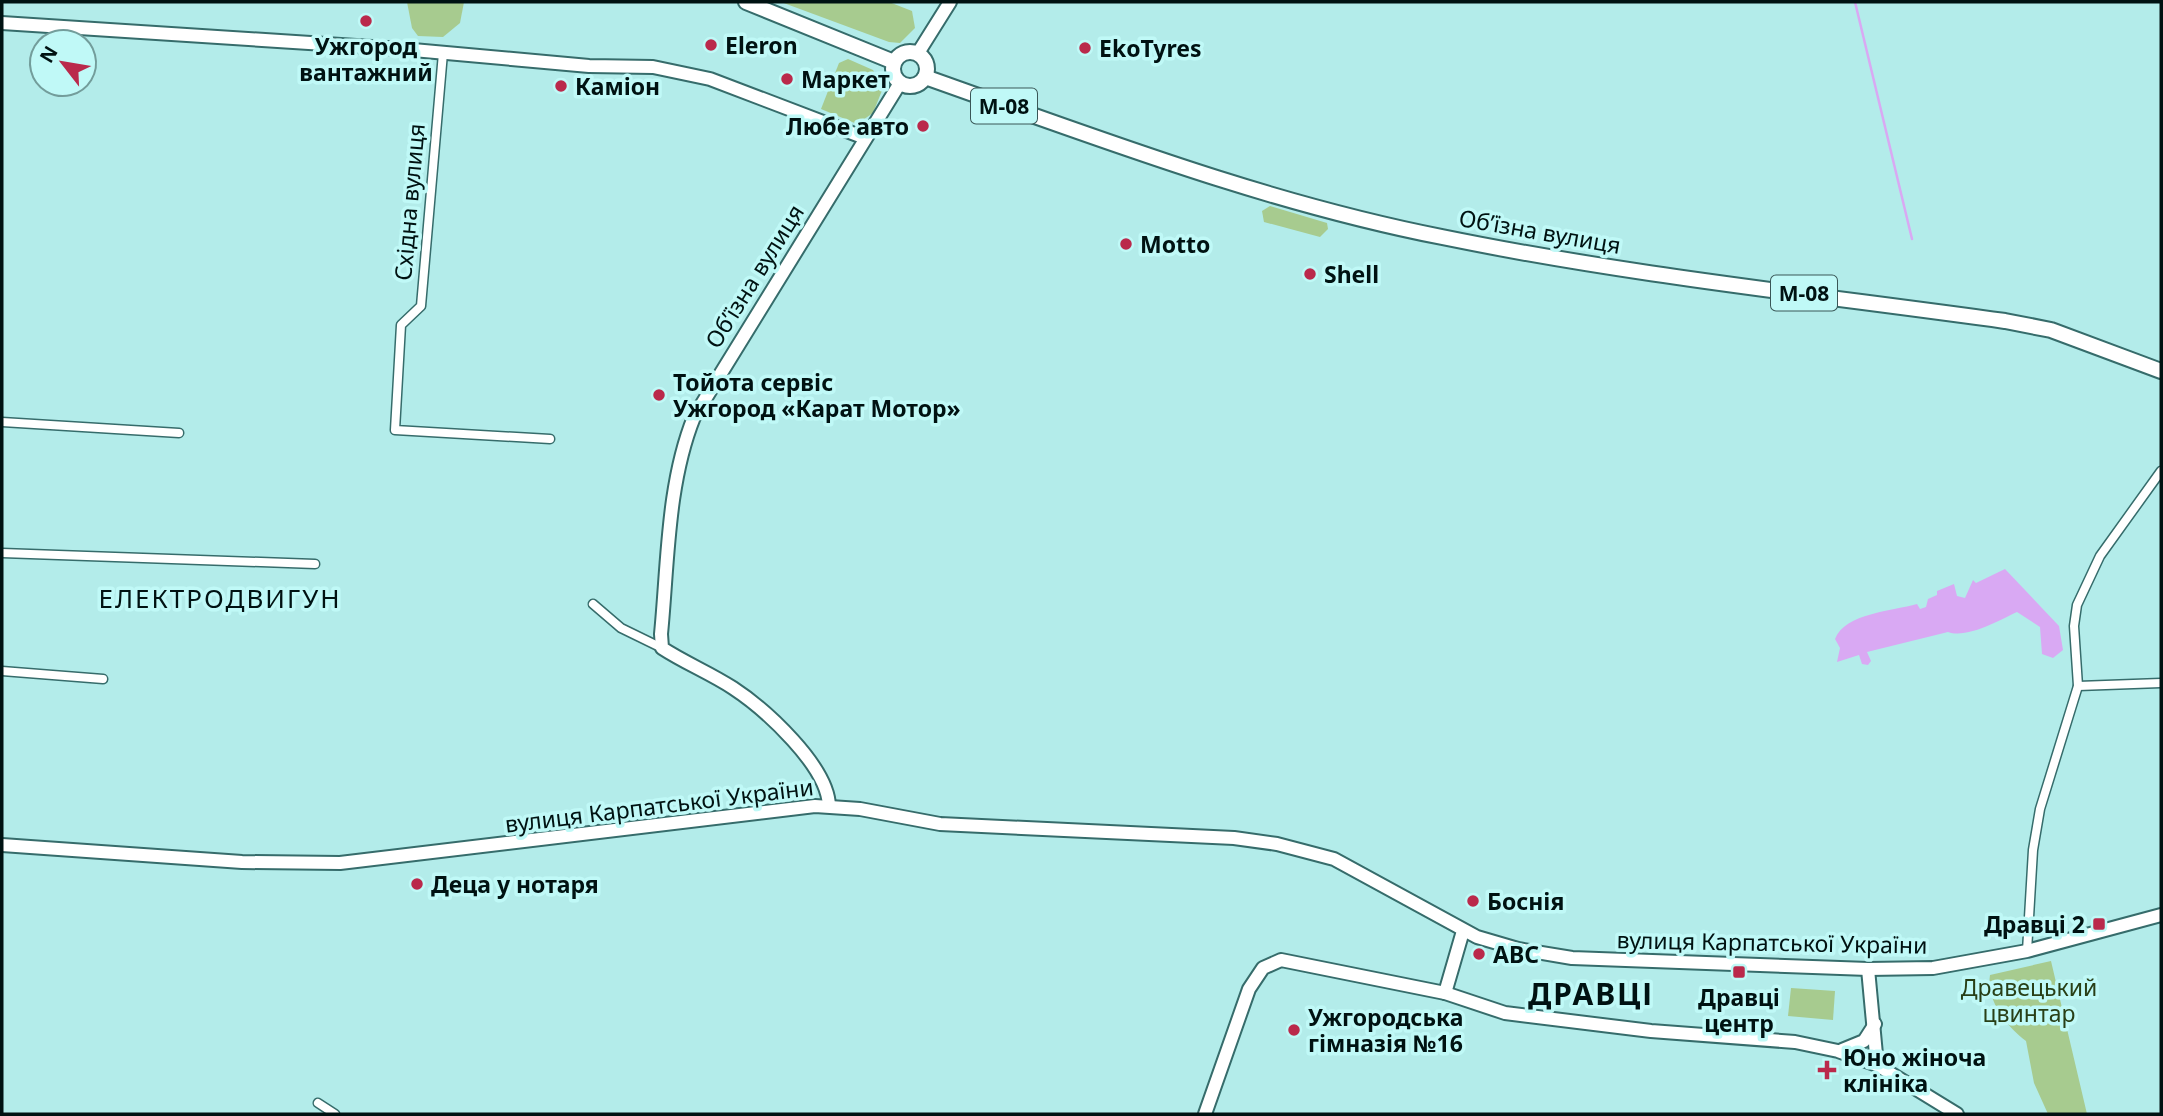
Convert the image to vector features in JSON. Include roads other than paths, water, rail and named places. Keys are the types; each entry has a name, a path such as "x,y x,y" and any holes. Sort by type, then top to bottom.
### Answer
{"highway":[{"path":"746,2 894,62"},
{"path":"907,52 918,53 927,66 925,77 916,85 900,83 894,73 894,62 907,52"},
{"name":"Обʼїзна вулиця","path":"925,77 1157,161 1262,192 1440,237 1632,270 2005,321 2063,334 2161,371"}],"street":[{"path":"918,53 950,2"},
{"path":"2,23 594,66 653,67 710,79 865,138"},
{"name":"Східна вулиця","path":"443,53 421,306 401,325 395,430 550,439"},
{"name":"Обʼїзна вулиця","path":"662,648 661,634 675,492 685,440 705,398 900,83"},
{"path":"2,422 179,433"},
{"path":"2027,951 2033,850 2040,809 2078,686 2074,626 2082,591 2113,536 2161,471"},
{"path":"2,552 315,564"},
{"path":"593,604 621,628 733,688 767,714 809,762 826,788 822,806"},
{"path":"2,671 103,679"},
{"path":"2078,686 2161,683"},
{"name":"вулиця Карпатської України","path":"2,845 243,862 340,863 822,806 940,824 1234,838 1287,846 1346,864 1463,931 1500,945 1572,958 1868,969 1933,968 2027,951 2161,915"},
{"path":"1445,993 1463,931"},
{"path":"1205,1114 1254,977 1271,962 1294,960 1363,979 1445,993 1505,1013 1651,1031 1795,1042 1838,1051 1877,1065 1957,1114"},
{"path":"1868,969 1877,1065"},
{"path":"1838,1051 1854,1048 1864,1041 1875,1024"},
{"path":"318,1104 335,1114"}],"waterway":[{"path":"1855,2 1912,239"}],"place":[{"name":"Ужгород вантажний","path":"366,21"},
{"name":"Eleron","path":"711,45"},
{"name":"EkoTyres","path":"1085,48"},
{"name":"Маркет","path":"787,79"},
{"name":"Каміон","path":"561,86"},
{"name":"Любе авто","path":"923,126"},
{"name":"Motto","path":"1126,244"},
{"name":"Shell","path":"1310,274"},
{"name":"Тойота сервіс Ужгород «Карат Мотор»","path":"659,395"},
{"name":"Деца у нотаря","path":"417,884"},
{"name":"Боснія","path":"1473,901"},
{"name":"Дравці 2","path":"2099,924"},
{"name":"ABC","path":"1479,954"},
{"name":"Дравці центр","path":"1739,972"},
{"name":"Ужгородська гімназія №16","path":"1294,1030"},
{"name":"Юно жіноча клініка","path":"1827,1070"}],"district":[{"name":"ЕЛЕКТРОДВИГУН","path":"220,598"},
{"name":"ДРАВЦІ","path":"1591,993"}],"park label":[{"name":"Дравецький цвинтар","path":"2029,1000"}]}
